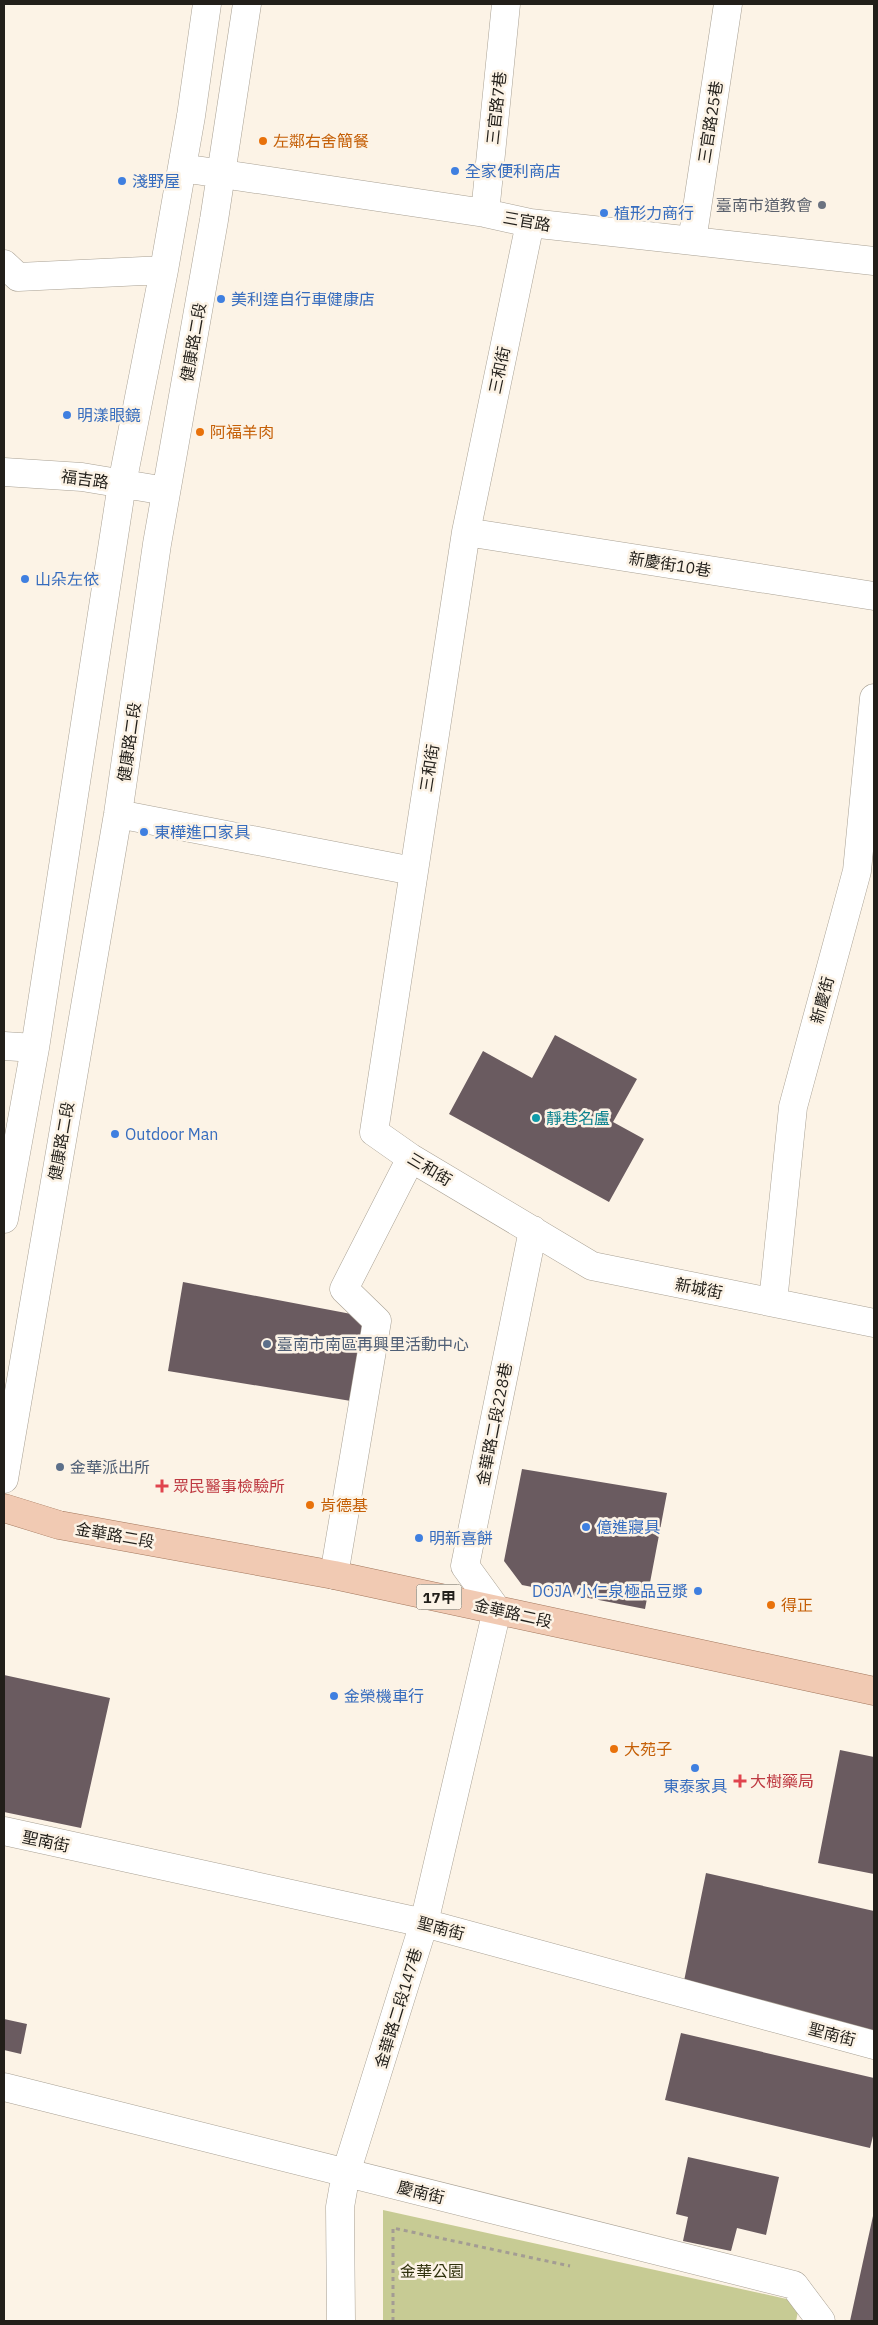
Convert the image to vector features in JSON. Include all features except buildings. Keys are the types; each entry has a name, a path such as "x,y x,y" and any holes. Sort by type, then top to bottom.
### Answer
{"main road":[{"name":"金華路二段","path":"4,1508 60,1525 334,1575 874,1691"}],"street":[{"path":"4,1219 35,1048 122,484 164,270 207,4"},
{"name":"健康路二段","path":"4,1479 118,814 166,491 221,175 247,4"},
{"name":"三官路7巷","path":"486,213 506,4"},
{"name":"三官路25巷","path":"692,240 728,4"},
{"name":"三官路","path":"182,168 486,213 530,223 874,260"},
{"name":"三和街","path":"530,223 466,532 412,871 374,1132 411,1158 533,1230"},
{"path":"4,264 18,277 164,270"},
{"name":"福吉路","path":"4,472 82,477 166,491"},
{"name":"新慶街10巷","path":"466,532 874,596"},
{"name":"新慶街","path":"773,1302 793,1107 866,873 874,698"},
{"path":"118,814 412,871"},
{"path":"4,1046 35,1048"},
{"path":"334,1575 377,1321 344,1289 411,1158"},
{"name":"新城街","path":"533,1230 592,1266 874,1323"},
{"name":"金華路二段228巷","path":"496,1610 465,1566 533,1230"},
{"name":"金華路二段147巷","path":"341,2321 340,2207 346,2173 424,1923 496,1610"},
{"name":"聖南街","path":"4,1831 424,1923 874,2045"},
{"name":"慶南街","path":"4,2087 794,2285 821,2321"}],"path":[{"path":"393,2321 393,2228 576,2268"}],"green space":[{"name":"金華公園","path":"383,2210 800,2302 796,2321 383,2321"}],"place":[{"name":"左鄰右舍簡餐","path":"263,141"},
{"name":"全家便利商店","path":"455,171"},
{"name":"淺野屋","path":"122,181"},
{"name":"臺南市道教會","path":"822,205"},
{"name":"植形力商行","path":"604,213"},
{"name":"美利達自行車健康店","path":"221,299"},
{"name":"明漾眼鏡","path":"67,415"},
{"name":"阿福羊肉","path":"200,432"},
{"name":"山朵左依","path":"25,579"},
{"name":"東樺進口家具","path":"144,832"},
{"name":"靜巷名盧","path":"536,1118"},
{"name":"Outdoor Man","path":"115,1134"},
{"name":"臺南市南區再興里活動中心","path":"267,1344"},
{"name":"金華派出所","path":"60,1467"},
{"name":"眾民醫事檢驗所","path":"162,1486"},
{"name":"肯德基","path":"310,1505"},
{"name":"億進寢具","path":"586,1527"},
{"name":"明新喜餅","path":"419,1538"},
{"name":"DOJA 小仁泉極品豆漿","path":"698,1591"},
{"name":"得正","path":"771,1605"},
{"name":"金榮機車行","path":"334,1696"},
{"name":"大苑子","path":"614,1749"},
{"name":"東泰家具","path":"695,1768"},
{"name":"大樹藥局","path":"740,1781"}]}
